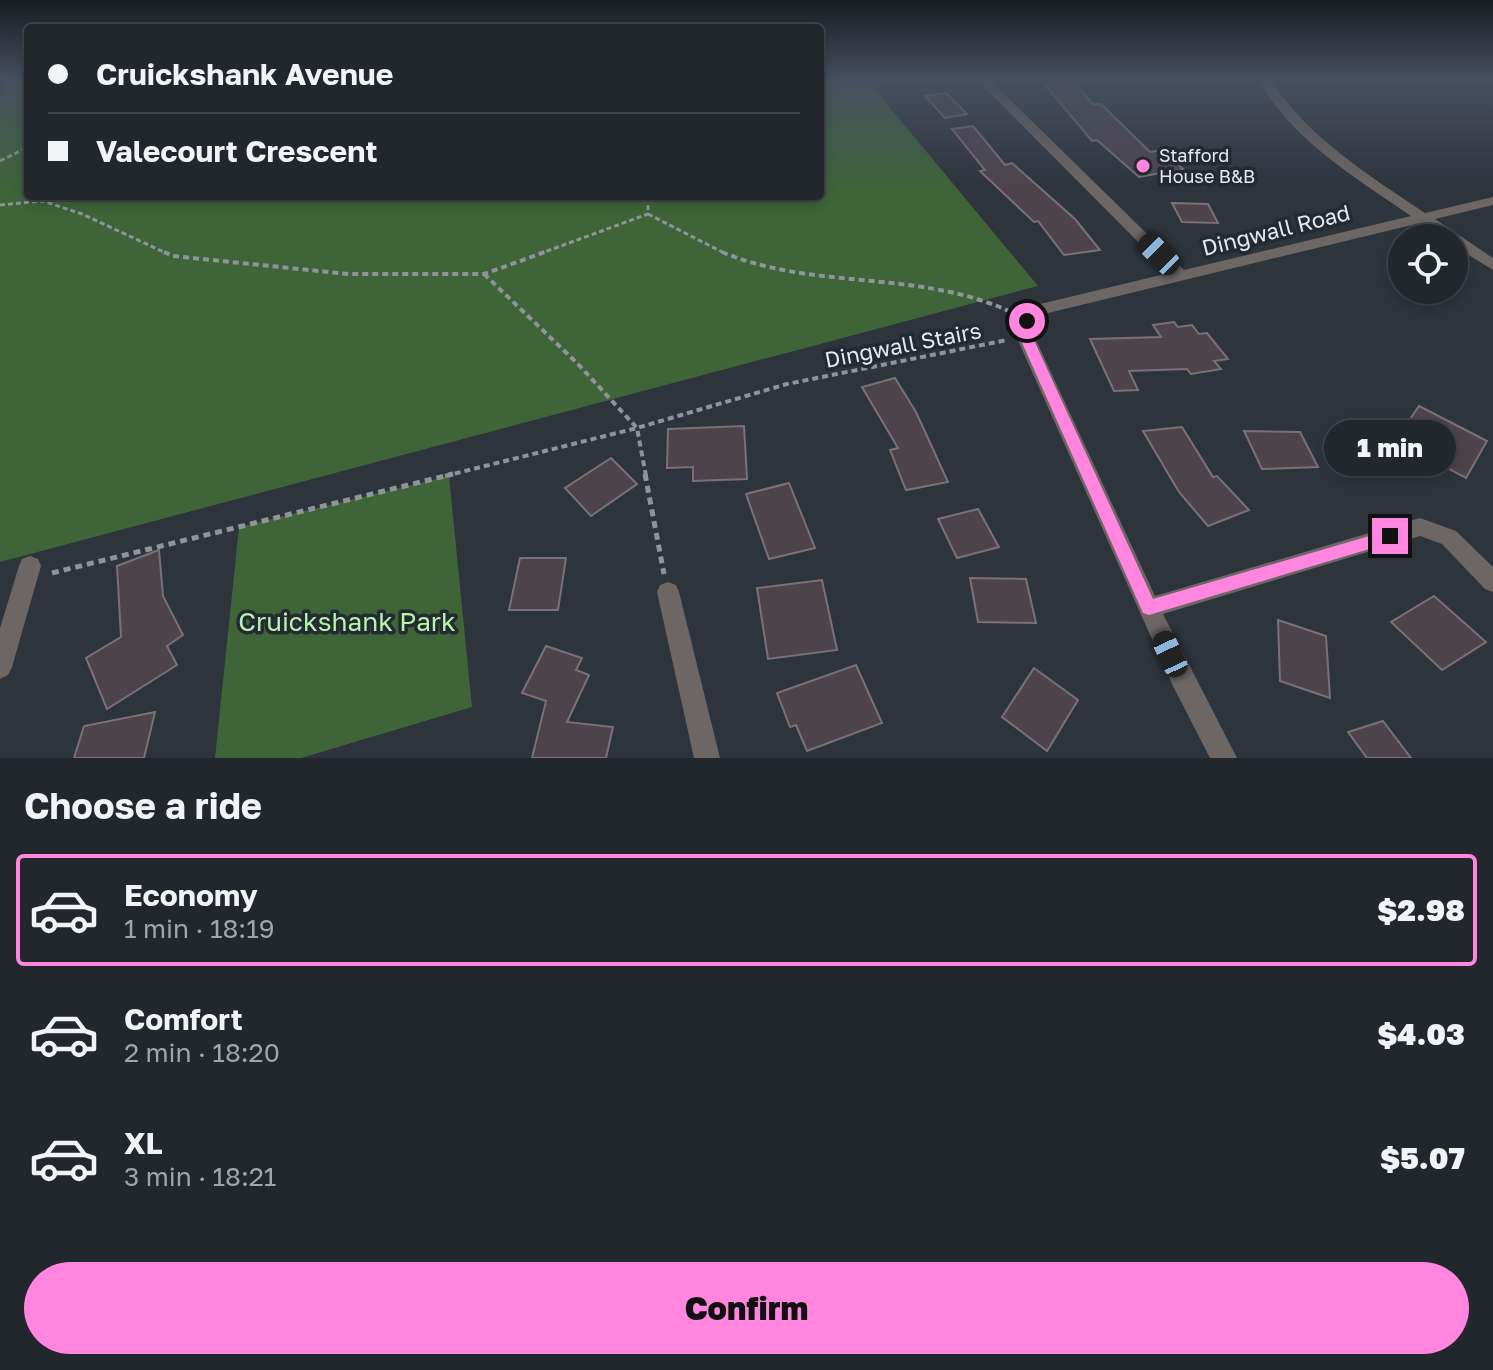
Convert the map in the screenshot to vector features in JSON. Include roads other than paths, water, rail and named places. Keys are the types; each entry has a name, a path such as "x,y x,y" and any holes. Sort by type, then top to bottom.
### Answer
{"street":[{"path":"1019,115 1181,276"},
{"path":"1292,115 1315,140 1493,265"},
{"name":"Dingwall Road","path":"1149,608 1026,329 1038,310 1493,201"},
{"path":"1224,758 1149,608 1420,527 1449,537 1493,582"},
{"path":"0,667 28,573"},
{"path":"668,592 707,758"}],"place":[{"name":"Stafford House B&B","path":"1143,166"}],"park label":[{"name":"Cruickshank Park","path":"347,622"}]}
